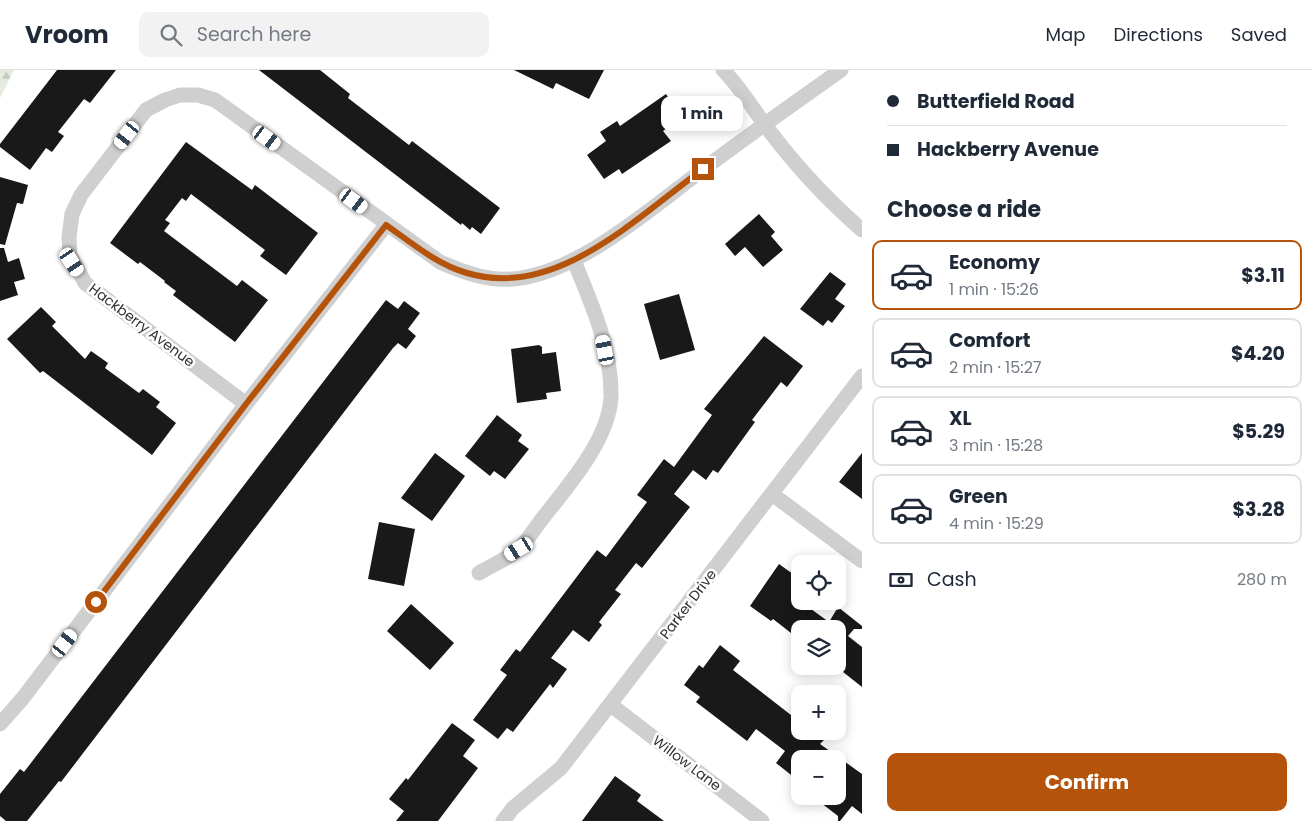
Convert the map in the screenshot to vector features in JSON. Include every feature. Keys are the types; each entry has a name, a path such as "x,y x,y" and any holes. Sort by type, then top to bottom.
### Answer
{"street":[{"path":"723,70 739,86 764,124 800,172 830,203 862,230"},
{"name":"Hackberry Avenue","path":"246,404 85,283 72,262 69,237 72,214 81,195 146,110 165,100 180,96 198,95 215,100 386,225 440,262 488,278 513,280 574,262 644,214 764,124 841,70"},
{"path":"0,724 19,704 246,404 386,225"},
{"path":"479,573 519,549 584,464 603,427 611,399 610,372 603,338 593,307 574,262"},
{"name":"Parker Drive","path":"503,821 513,808 561,768 862,376"},
{"path":"772,494 862,561"},
{"name":"Willow Lane","path":"611,705 762,821"}],"green space":[{"path":"0,70 14,70 0,98"}],"building":[{"path":"57,70 116,70 90,103 84,99 58,132 64,136 52,152 46,148 30,170 0,147 0,144"},
{"path":"259,70 320,70 350,94 348,98 409,145 412,141 500,208 481,234 472,227 470,230 462,223 461,225"},
{"path":"514,70 604,70 589,99 556,83 553,89"},
{"path":"666,94 682,117 663,131 671,141 622,174 619,169 604,179 587,155 606,141 600,132 617,121 620,126"},
{"path":"186,142 252,190 255,185 318,233 286,275 260,256 265,250 191,194 186,201 182,198 165,220 170,223 164,231 237,286 242,280 268,300 235,342 173,295 176,291 165,281 110,243"},
{"path":"0,177 28,185 23,204 17,203 5,245 0,244"},
{"path":"759,214 775,232 771,236 783,250 763,267 745,247 735,256 725,244"},
{"path":"0,248 4,248 8,262 19,258 25,279 14,282 18,295 0,301"},
{"path":"830,272 846,284 835,299 845,306 832,323 828,320 823,326 800,309"},
{"path":"679,294 695,350 660,360 644,304"},
{"path":"386,300 398,309 404,301 420,313 408,329 416,336 406,349 398,343 393,348 61,782 59,781 27,821 6,821 0,816 0,794 20,769 24,772"},
{"path":"41,307 56,322 52,326 85,359 91,351 108,363 105,368 139,393 143,389 160,402 156,407 176,423 152,455 43,371 40,373 7,339"},
{"path":"764,336 803,366 787,387 781,382 752,420 755,422 718,473 713,470 706,480 693,470 674,494 690,507 642,568 636,563 615,590 621,594 599,622 602,625 589,642 573,630 551,658 567,669 553,688 550,684 513,732 507,728 498,739 473,720 507,675 500,670 516,649 520,652 597,550 606,557 647,502 637,495 664,459 674,467 712,415 704,409"},
{"path":"539,345 542,347 542,354 556,352 561,391 546,393 547,399 517,403 511,349"},
{"path":"497,415 522,435 518,441 529,449 505,479 494,471 490,476 465,456"},
{"path":"435,453 465,476 432,521 401,498"},
{"path":"862,453 862,499 839,482"},
{"path":"379,522 415,529 404,586 368,579"},
{"path":"779,564 791,573 791,610 812,610 826,620 791,620 791,633 773,619 771,621 750,606"},
{"path":"411,604 454,643 430,670 387,631"},
{"path":"836,610 842,610 862,626 862,629 854,629 848,636 862,647 862,687 846,674 846,620 830,620"},
{"path":"720,645 740,661 733,670 791,715 791,740 824,740 820,744 828,750 791,750 791,775 776,763 785,751 756,729 747,741 696,702 700,697 684,685 699,665 703,668"},
{"path":"452,723 475,740 463,756 478,768 438,821 396,821 404,811 389,799 406,778 408,780"},
{"path":"846,763 862,774 862,814 852,806 840,821 838,821 838,816 824,805 846,805"},
{"path":"615,776 641,795 637,801 664,821 582,821"}],"route":[{"path":"96,602 246,404 386,225 440,262 488,278 513,280 574,262 703,169"}]}
